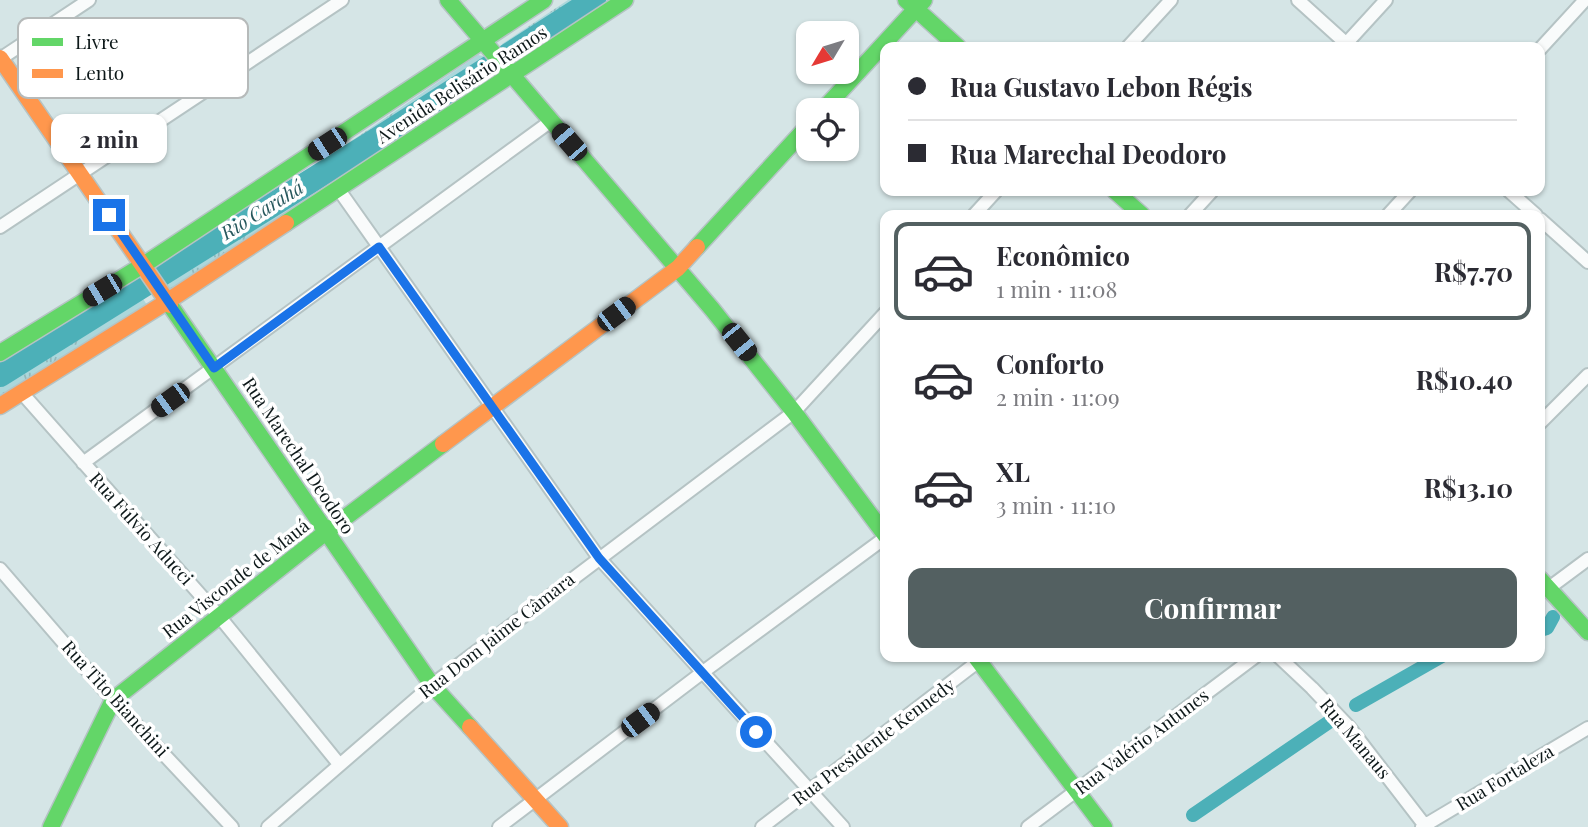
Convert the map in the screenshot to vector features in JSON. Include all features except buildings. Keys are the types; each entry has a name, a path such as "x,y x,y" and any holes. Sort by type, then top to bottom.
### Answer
{"street":[{"path":"62,18 89,0"},
{"path":"248,62 342,0"},
{"path":"448,0 744,348 880,528"},
{"name":"Avenida Belisário Ramos","path":"0,353 146,268 486,46 544,0"},
{"name":"Avenida Belisário Ramos","path":"0,406 339,190 509,72 625,0"},
{"path":"1133,42 1171,0"},
{"path":"1298,0 1342,42"},
{"path":"1349,42 1386,0"},
{"path":"1545,44 1585,0"},
{"path":"882,42 916,3 953,42"},
{"path":"833,98 880,44"},
{"path":"1,58 18,47"},
{"name":"Rua Marechal Deodoro","path":"1,58 18,82"},
{"name":"Rua Marechal Deodoro","path":"29,98 432,685 560,827"},
{"path":"0,227 194,98"},
{"path":"83,463 551,121"},
{"name":"Rua Visconde de Mauá","path":"51,827 114,699 326,532 678,268 796,139"},
{"path":"339,190 599,558 843,827"},
{"path":"979,210 991,196"},
{"path":"1121,196 1136,210"},
{"path":"1194,210 1207,196"},
{"path":"1393,210 1405,196"},
{"path":"1515,196 1530,210"},
{"path":"1545,223 1588,262"},
{"name":"Rua Dom Jaime Câmara","path":"268,827 432,685 794,412 880,319"},
{"path":"1545,418 1588,375"},
{"name":"Rua Fúlvio Aducci","path":"22,393 219,616 339,764"},
{"path":"499,827 880,540"},
{"path":"1545,583 1588,559"},
{"name":"Rua Tito Bianchini","path":"0,569 114,699 232,827"},
{"path":"1545,585 1588,632"},
{"name":"Rua Presidente Kennedy","path":"762,827 974,662"},
{"path":"982,662 1104,827"},
{"name":"Rua Valério Antunes","path":"1028,827 1248,662"},
{"name":"Rua Manaus","path":"1284,662 1349,727 1424,827"},
{"name":"Rua Fortaleza","path":"1424,827 1588,729"}],"green space":[{"path":"568,0 610,0 513,63 501,47 502,44"},
{"path":"478,55 483,56 499,77 166,296 150,274 288,184"},
{"path":"133,283 147,305 0,398 0,365"}],"waterway":[{"name":"Rio Carahá","path":"0,375 381,137 594,0"},
{"path":"1545,629 1553,617"},
{"path":"1356,705 1431,662"},
{"path":"1193,815 1329,722"}],"traffic: fast":[{"path":"448,0 712,309 794,412 880,528"},
{"path":"0,353 148,262 544,0"},
{"path":"286,223 625,0"},
{"path":"906,0 952,42"},
{"path":"885,42 924,0"},
{"path":"834,98 880,48"},
{"path":"697,247 796,139"},
{"path":"1121,196 1136,210"},
{"path":"170,305 432,685 470,727"},
{"path":"51,827 113,700 326,532 443,444"},
{"path":"1545,585 1588,632"},
{"path":"980,662 1104,827"}],"traffic: slow":[{"path":"0,58 18,84"},
{"path":"28,98 170,305"},
{"path":"0,406 168,301 286,223"},
{"path":"443,444 678,268 697,247"},
{"path":"470,727 560,827"}],"route":[{"path":"109,215 214,368 379,247 599,558 756,732"}]}
